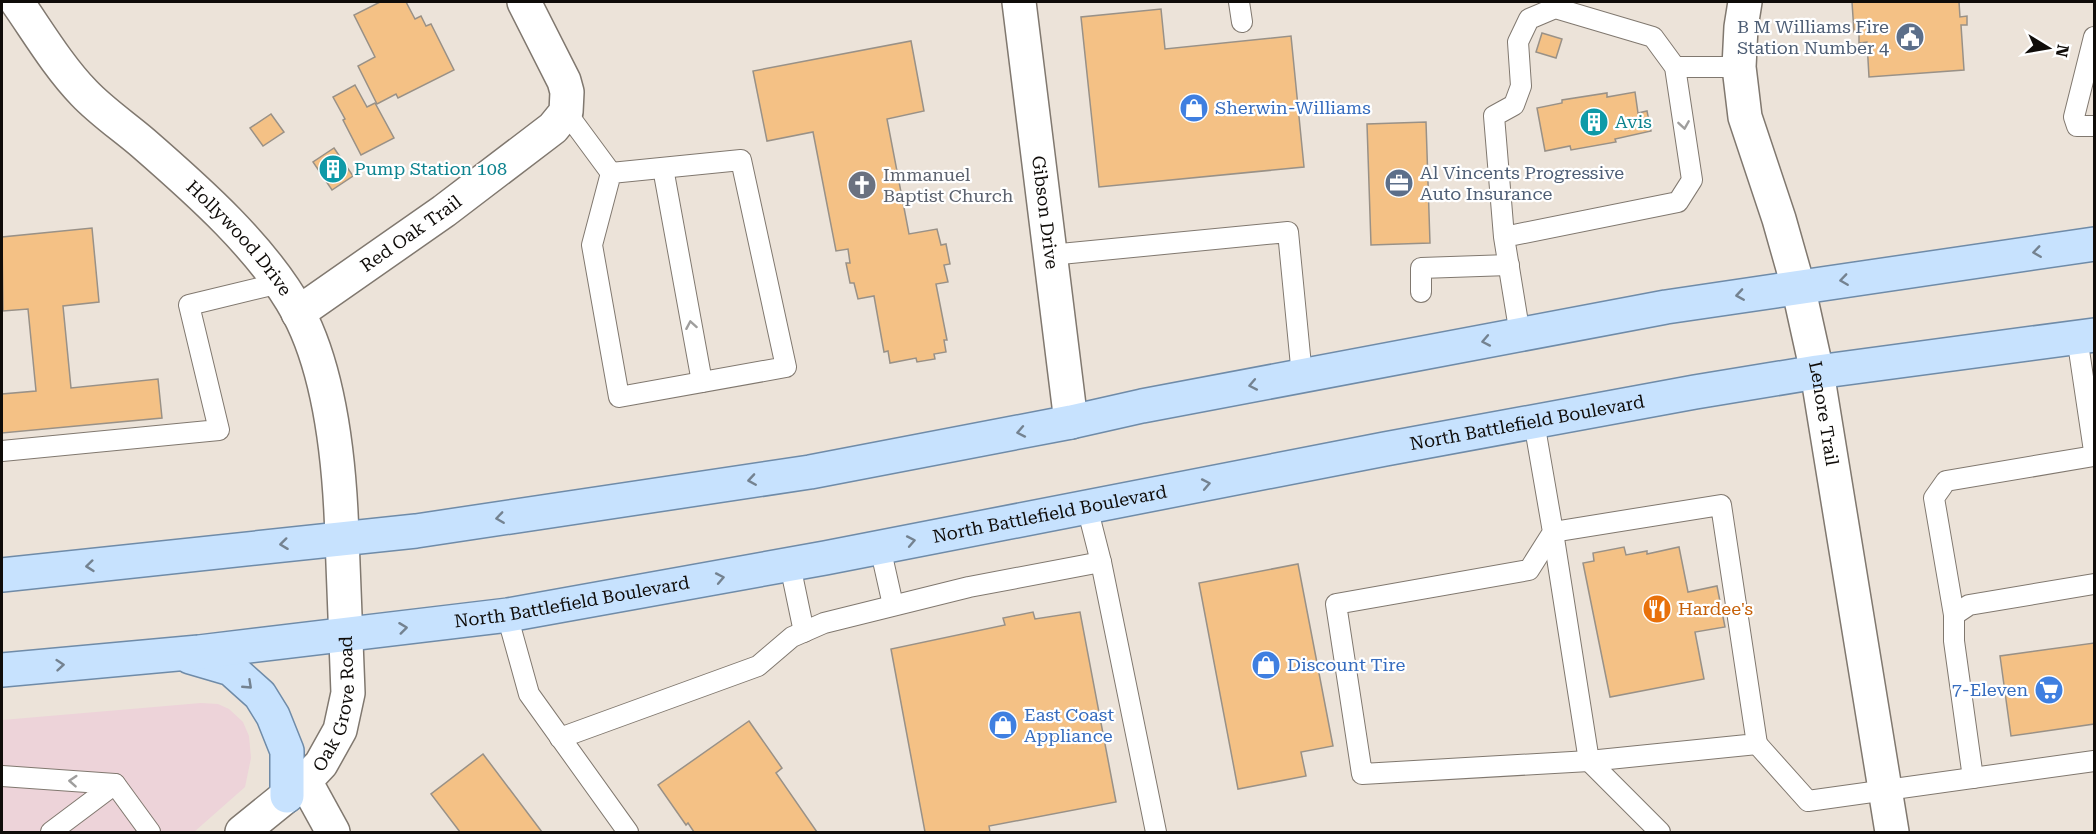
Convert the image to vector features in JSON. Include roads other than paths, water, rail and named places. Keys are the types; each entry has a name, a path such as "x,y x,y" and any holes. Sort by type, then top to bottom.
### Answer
{"main road":[{"path":"2,575 416,531 810,472 1071,422 1142,406 1666,307 2094,244"},
{"name":"North Battlefield Boulevard","path":"2,670 177,654 507,615 790,565 1534,422 1817,372 2086,336"},
{"path":"177,654 231,669 260,695 273,716 287,751 296,789"}],"street":[{"name":"Hollywood Drive","path":"17,2 84,93 216,210 280,283 298,313 312,344 328,402 335,448 342,538"},
{"path":"524,2 564,81 567,92 566,112"},
{"name":"Gibson Drive","path":"1019,2 1071,422"},
{"name":"Lenore Trail","path":"1745,2 1739,67 1745,117 1779,219 1798,286 1817,372 1892,832"},
{"name":"Red Oak Trail","path":"298,313 444,211 553,128 566,112"},
{"name":"Oak Grove Road","path":"242,832 296,789 321,764 340,730 348,693 342,538"},
{"path":"296,789 333,832"}],"lane":[{"path":"1239,2 1242,22"},
{"path":"1504,237 1677,202 1692,180 1675,67 1653,37 1555,8 1529,19 1518,42 1521,86 1514,105 1494,116 1504,237 1520,335"},
{"path":"2094,37 2091,62 2074,117 2077,126 2094,126"},
{"path":"1675,67 1739,67"},
{"path":"566,112 611,173"},
{"path":"741,160 786,367 619,397 591,246 611,173 741,160"},
{"path":"663,168 702,382"},
{"path":"1050,255 1288,232 1302,376"},
{"path":"1421,292 1421,268 1509,265"},
{"path":"2,451 219,430 189,305 280,283"},
{"path":"2086,336 2094,451"},
{"path":"1534,422 1589,761 1660,832"},
{"path":"1973,778 1954,641 1954,615 1934,498 1946,481 2094,456"},
{"path":"1757,744 1589,761 1362,774 1336,604 1529,570 1553,532 1720,505 1757,744 1808,801 2094,761"},
{"path":"1087,507 1101,562 1156,832"},
{"path":"880,547 893,605"},
{"path":"560,738 758,666 792,637 824,623 969,586 1101,562"},
{"path":"790,565 804,632"},
{"path":"1954,615 1969,605 2094,584"},
{"path":"507,615 529,694 628,832"},
{"path":"2,776 115,784 150,832"},
{"path":"51,832 115,784"}],"place":[{"name":"B M Williams Fire Station Number 4","path":"1910,37"},
{"name":"Sherwin-Williams","path":"1194,108"},
{"name":"Avis","path":"1594,122"},
{"name":"Pump Station 108","path":"333,169"},
{"name":"Al Vincents Progressive Auto Insurance","path":"1399,183"},
{"name":"Immanuel Baptist Church","path":"862,185"},
{"name":"Hardee's","path":"1657,609"},
{"name":"Discount Tire","path":"1266,665"},
{"name":"7-Eleven","path":"2049,690"},
{"name":"East Coast Appliance","path":"1003,725"}]}
